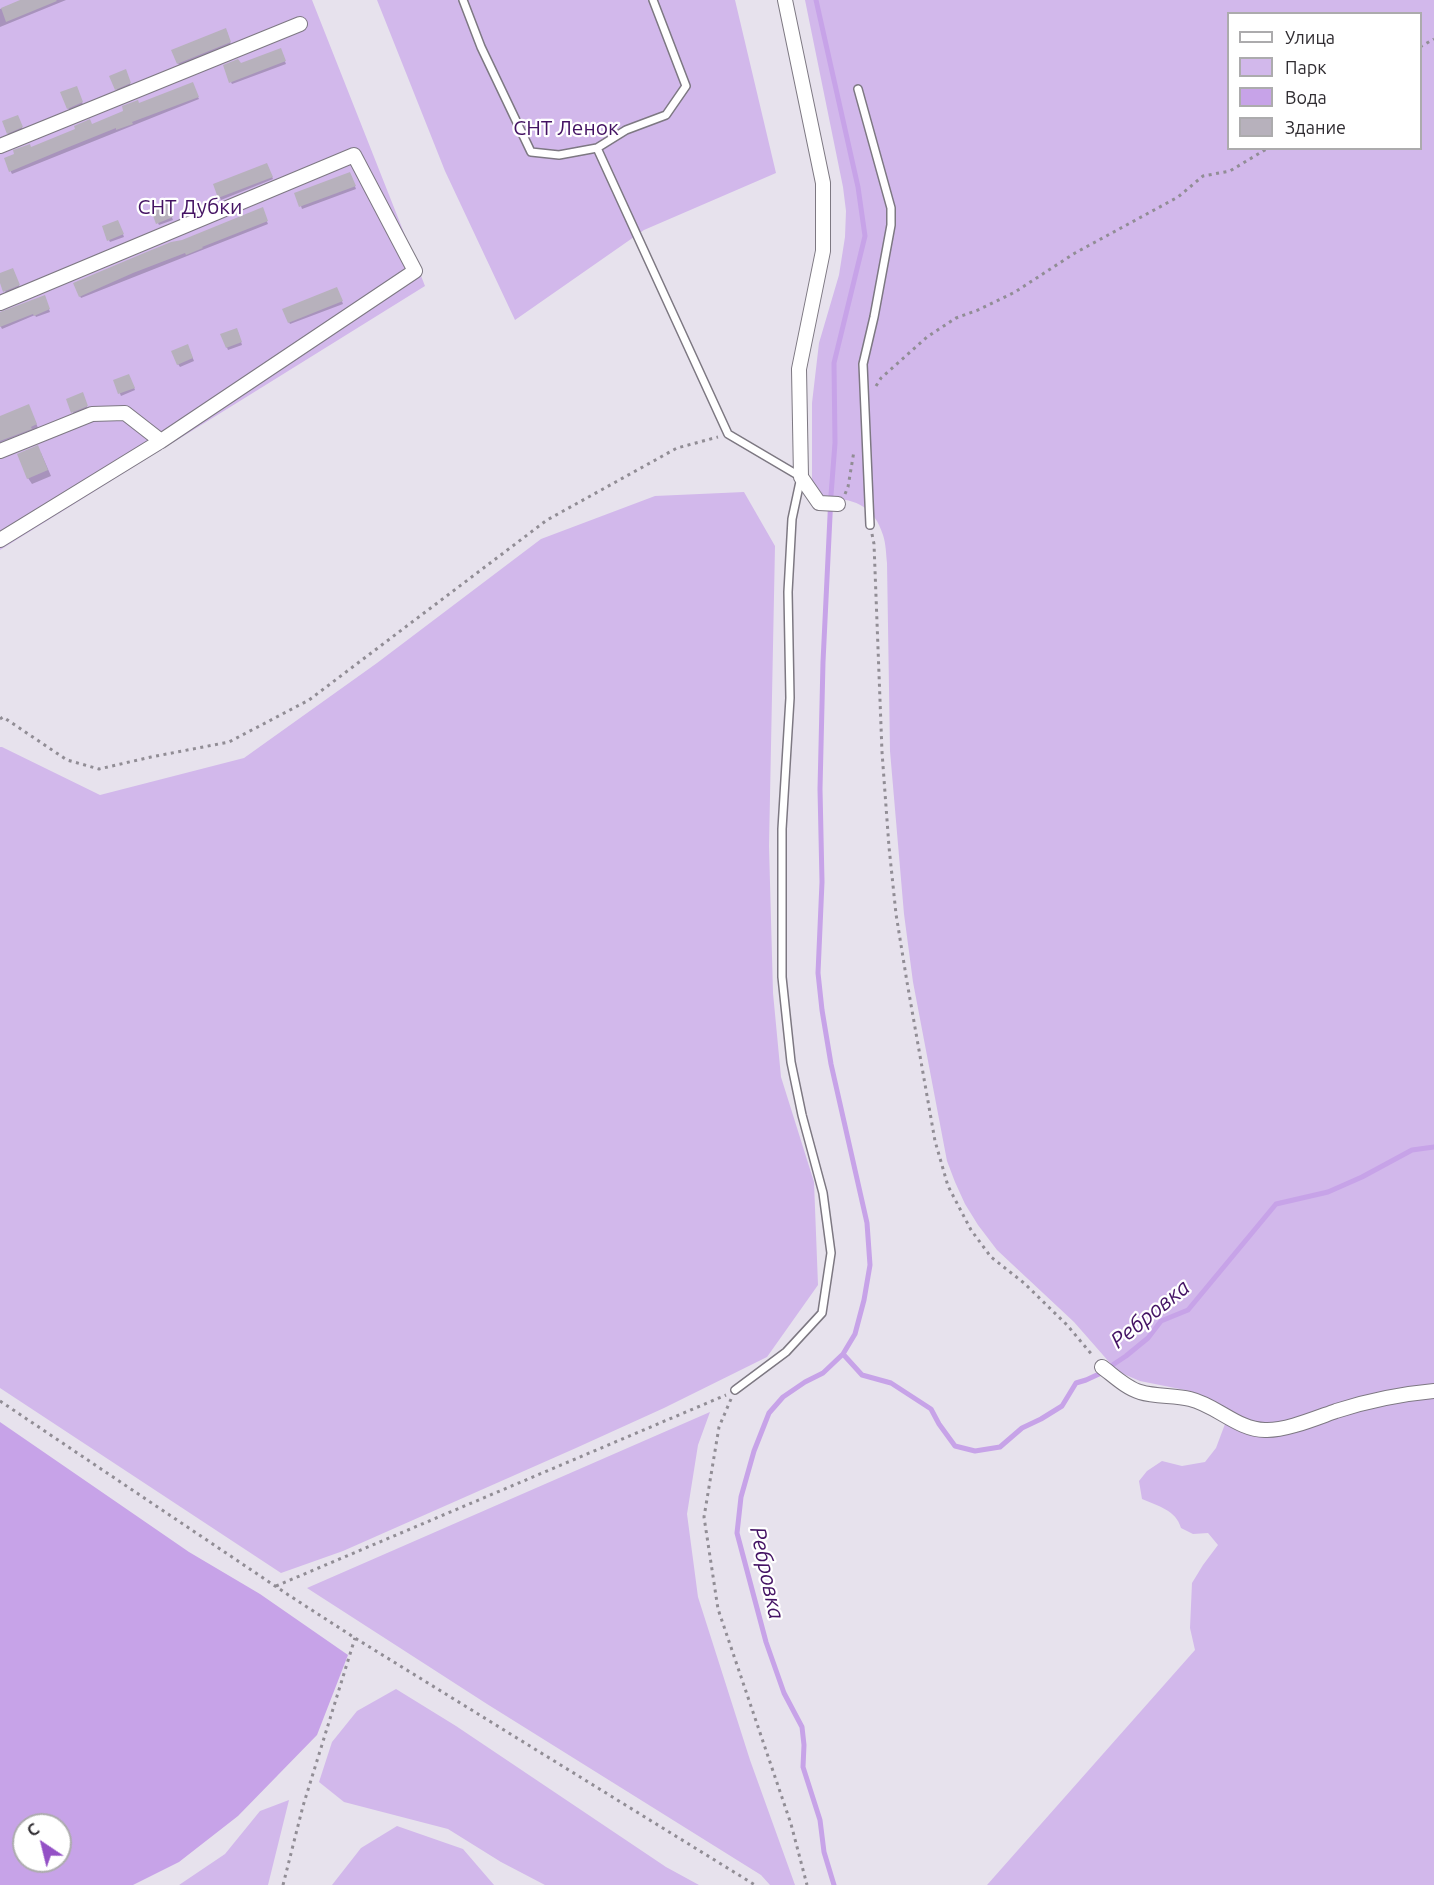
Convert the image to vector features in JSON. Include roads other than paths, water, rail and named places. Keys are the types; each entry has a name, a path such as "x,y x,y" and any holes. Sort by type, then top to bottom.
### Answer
{"street":[{"path":"785,0 823,183 823,252 799,369 801,477 819,503 838,504"},
{"path":"0,146 300,24"},
{"path":"0,303 354,155 416,271 161,441 0,540"},
{"path":"0,451 92,414 125,413 161,441"},
{"path":"1102,1367 1140,1392 1192,1399 1248,1427 1266,1431 1396,1396 1434,1391"}],"lane":[{"path":"463,0 481,47 531,152 559,155 597,148 626,130 666,115 686,86 653,0"},
{"path":"858,89 891,208 891,225 863,364 870,525"},
{"path":"597,148 728,434 801,477 792,519 788,592 790,698 782,829 782,977 791,1062 802,1115 823,1193 831,1253 822,1313 786,1352 735,1390"}],"water":[{"path":"0,1422 189,1552 260,1594 348,1655 317,1735 238,1816 179,1862 133,1885 0,1885"}],"waterway":[{"path":"816,0 858,187 865,236 834,363 835,443 823,662 820,789 822,882 818,973 831,1064 867,1223 870,1265 855,1334 843,1354 823,1373 783,1397 769,1413 754,1451 741,1497 737,1533 766,1642 784,1693 802,1727 803,1767 820,1820 824,1852 834,1885"},
{"name":"Ребровка","path":"843,1354 862,1375 891,1383 931,1409 955,1446 975,1451 1000,1447 1022,1428 1062,1406 1076,1383 1099,1374 1126,1356 1148,1338 1161,1321 1188,1310 1276,1204 1328,1192 1412,1150 1434,1147"}],"park label":[{"name":"СНТ Ленок","path":"566,128"},
{"name":"СНТ Дубки","path":"190,207"}]}
